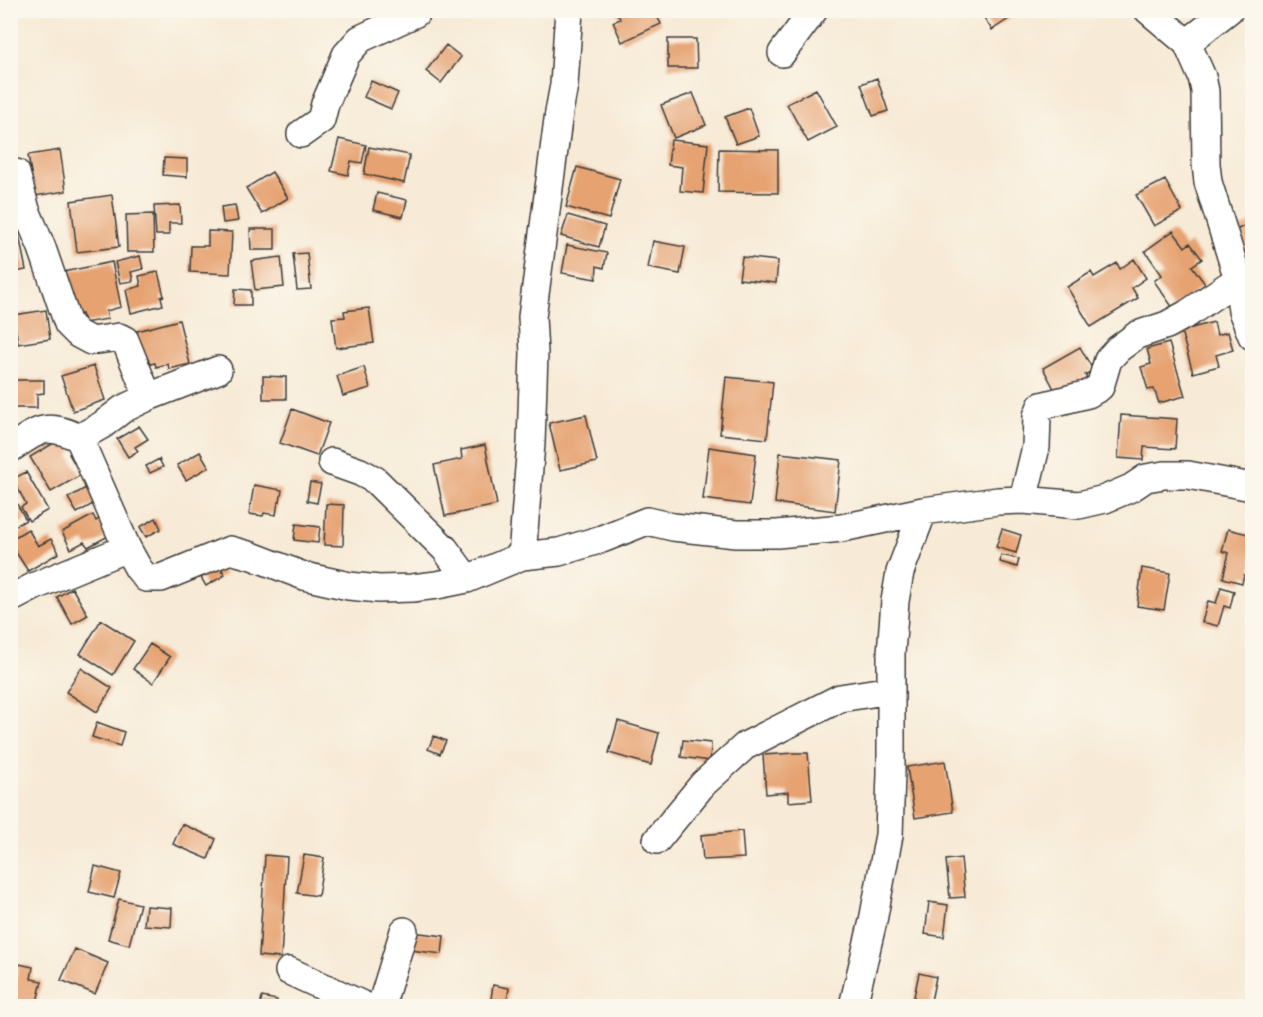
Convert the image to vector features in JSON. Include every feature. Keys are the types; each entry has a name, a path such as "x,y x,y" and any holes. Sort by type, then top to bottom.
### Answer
{"street":[{"path":"301,134 321,120 325,104 346,55 360,39 418,10"},
{"path":"522,556 531,443 534,353 532,317 564,85 569,10"},
{"path":"782,53 814,10"},
{"path":"1148,10 1187,43 1202,77 1205,90 1208,182 1247,309 1252,336"},
{"path":"1187,43 1229,10"},
{"path":"16,173 26,210 42,248 68,324 78,334 91,341 119,337 125,340 148,398"},
{"path":"1023,500 1036,447 1037,416 1041,406 1088,394 1100,387 1108,360 1137,335 1167,325 1187,314 1238,279"},
{"path":"79,438 102,425 123,409 218,370"},
{"path":"10,449 28,436 49,428 64,431 79,438 127,548 146,578 161,578 230,550 304,576 349,586 379,589 412,588 467,579 522,556 560,552 602,539 646,521 736,534 777,534 842,528 923,511 998,501 1023,500 1079,505 1105,499 1131,488 1146,478 1164,475 1188,475 1252,487"},
{"path":"332,462 375,480 445,549 467,579"},
{"path":"853,1006 873,921 889,835 891,653 895,601 900,572 923,511"},
{"path":"10,599 35,586 127,548"},
{"path":"657,840 703,784 745,746 840,698 891,690"},
{"path":"381,1006 404,931"},
{"path":"290,971 365,1006"}],"building":[{"path":"616,10 654,10 661,24 622,42 613,22 620,19"},
{"path":"979,10 1009,10 1013,16 992,30"},
{"path":"668,39 696,39 697,68 668,68"},
{"path":"446,45 461,57 441,83 426,71"},
{"path":"877,78 888,111 873,116 861,84"},
{"path":"371,81 398,93 391,109 364,97"},
{"path":"816,89 837,127 808,142 787,104"},
{"path":"693,93 706,125 674,138 661,105"},
{"path":"749,108 759,136 736,144 725,117"},
{"path":"339,139 366,145 362,163 351,161 348,175 331,171"},
{"path":"671,140 708,144 703,193 680,191 682,167 668,165"},
{"path":"369,147 410,155 404,183 364,174"},
{"path":"719,149 778,150 778,193 718,192"},
{"path":"60,150 66,191 35,196 28,155"},
{"path":"164,158 187,159 187,177 163,175"},
{"path":"577,167 620,179 609,219 566,207"},
{"path":"272,172 288,198 262,214 246,188"},
{"path":"1165,180 1182,211 1154,226 1136,195"},
{"path":"377,193 407,200 403,217 373,210"},
{"path":"112,195 119,247 77,252 71,201"},
{"path":"180,205 181,223 169,223 169,235 156,235 154,206"},
{"path":"235,205 238,221 223,223 221,207"},
{"path":"153,214 154,252 127,252 126,215"},
{"path":"568,215 605,226 599,247 561,236"},
{"path":"1250,223 1252,228 1252,279 1228,234"},
{"path":"17,225 26,270 10,273 10,226"},
{"path":"250,229 275,229 275,250 251,250"},
{"path":"208,231 232,232 230,274 190,272 191,246 208,246"},
{"path":"1173,231 1185,247 1190,243 1202,259 1192,266 1205,284 1173,308 1154,281 1162,275 1145,251"},
{"path":"653,241 685,247 680,274 648,268"},
{"path":"567,245 607,253 604,268 597,266 596,279 562,273"},
{"path":"307,253 311,289 297,290 293,254"},
{"path":"140,256 143,269 131,272 133,281 120,283 115,262"},
{"path":"281,257 284,287 255,290 251,261"},
{"path":"742,257 778,261 776,283 739,279"},
{"path":"1134,259 1146,278 1132,288 1138,298 1091,327 1067,287 1091,272 1094,277 1117,263 1120,269"},
{"path":"112,262 121,307 106,311 108,319 84,323 82,314 72,316 63,272"},
{"path":"158,272 164,296 161,297 163,305 131,313 126,290 141,286 139,276"},
{"path":"235,289 251,290 251,305 234,305"},
{"path":"369,308 374,343 336,348 332,318 345,317 344,311"},
{"path":"46,310 50,339 18,344 14,315"},
{"path":"179,320 190,364 169,369 168,364 156,367 155,363 146,365 137,331"},
{"path":"1214,322 1217,335 1228,332 1233,350 1216,355 1219,366 1193,373 1181,331"},
{"path":"10,338 12,338 16,372 10,373"},
{"path":"1169,343 1185,396 1159,403 1154,389 1148,390 1141,367 1151,364 1147,349"},
{"path":"1080,347 1093,370 1085,375 1090,384 1060,400 1043,368"},
{"path":"94,366 105,400 73,411 61,376"},
{"path":"364,367 370,388 343,396 337,376"},
{"path":"263,376 286,377 286,399 263,399"},
{"path":"726,377 773,382 767,439 720,434"},
{"path":"10,380 44,380 44,393 37,394 37,408 10,408"},
{"path":"292,409 329,423 317,456 280,443"},
{"path":"586,415 597,462 560,470 549,423"},
{"path":"1121,415 1177,419 1175,449 1144,447 1143,460 1118,458"},
{"path":"139,426 148,439 135,447 138,451 128,457 117,439"},
{"path":"64,437 73,452 69,454 81,475 51,492 30,457"},
{"path":"485,445 497,505 445,516 434,465 462,459 461,450"},
{"path":"709,447 756,454 750,505 703,499"},
{"path":"200,452 209,467 186,480 177,465"},
{"path":"780,453 841,460 835,511 775,503"},
{"path":"159,459 163,467 150,473 146,466"},
{"path":"26,472 48,510 29,521 21,507 26,504 13,479"},
{"path":"310,482 321,484 317,503 307,501"},
{"path":"91,485 100,500 77,513 68,498"},
{"path":"254,485 282,490 276,515 249,514"},
{"path":"10,492 26,520 10,529"},
{"path":"326,504 344,505 343,546 324,545"},
{"path":"93,515 96,521 102,517 112,534 88,547 84,542 71,549 62,532"},
{"path":"156,518 161,529 146,537 140,527"},
{"path":"296,524 320,527 318,543 294,540"},
{"path":"28,529 38,546 51,539 59,553 28,571 10,540"},
{"path":"1002,529 1021,535 1016,553 996,547"},
{"path":"1228,529 1252,535 1252,577 1244,575 1242,583 1223,578 1229,553 1222,551"},
{"path":"1001,555 1019,559 1017,567 1000,562"},
{"path":"217,562 225,575 206,586 198,572"},
{"path":"1142,568 1170,573 1164,610 1137,606"},
{"path":"1221,587 1234,591 1230,608 1224,606 1218,626 1202,622 1208,601 1216,603"},
{"path":"72,588 88,615 72,624 57,597"},
{"path":"101,620 134,641 113,675 80,654"},
{"path":"150,644 170,657 153,683 133,669"},
{"path":"81,668 112,688 97,712 66,692"},
{"path":"618,721 659,733 651,765 609,753"},
{"path":"97,722 124,732 120,746 92,737"},
{"path":"434,736 446,741 440,754 428,749"},
{"path":"683,740 711,743 710,761 681,757"},
{"path":"808,753 812,800 788,802 788,792 766,794 763,755"},
{"path":"945,761 953,812 915,818 907,767"},
{"path":"182,824 216,839 208,859 173,844"},
{"path":"742,831 744,858 703,860 701,835"},
{"path":"265,855 287,857 281,958 259,956"},
{"path":"304,855 324,858 318,896 297,893"},
{"path":"961,858 965,897 950,898 946,860"},
{"path":"95,866 121,873 114,898 89,892"},
{"path":"119,899 140,904 129,945 108,939"},
{"path":"929,902 948,905 944,937 925,934"},
{"path":"146,906 172,908 171,927 144,925"},
{"path":"412,932 444,936 442,954 410,950"},
{"path":"75,949 108,963 95,994 61,980"},
{"path":"19,964 33,967 31,979 42,981 36,1006 11,999"},
{"path":"919,973 936,977 930,1006 912,1006"},
{"path":"493,985 509,988 506,1006 490,1006"},
{"path":"262,997 277,1000 276,1006 260,1006"}]}
